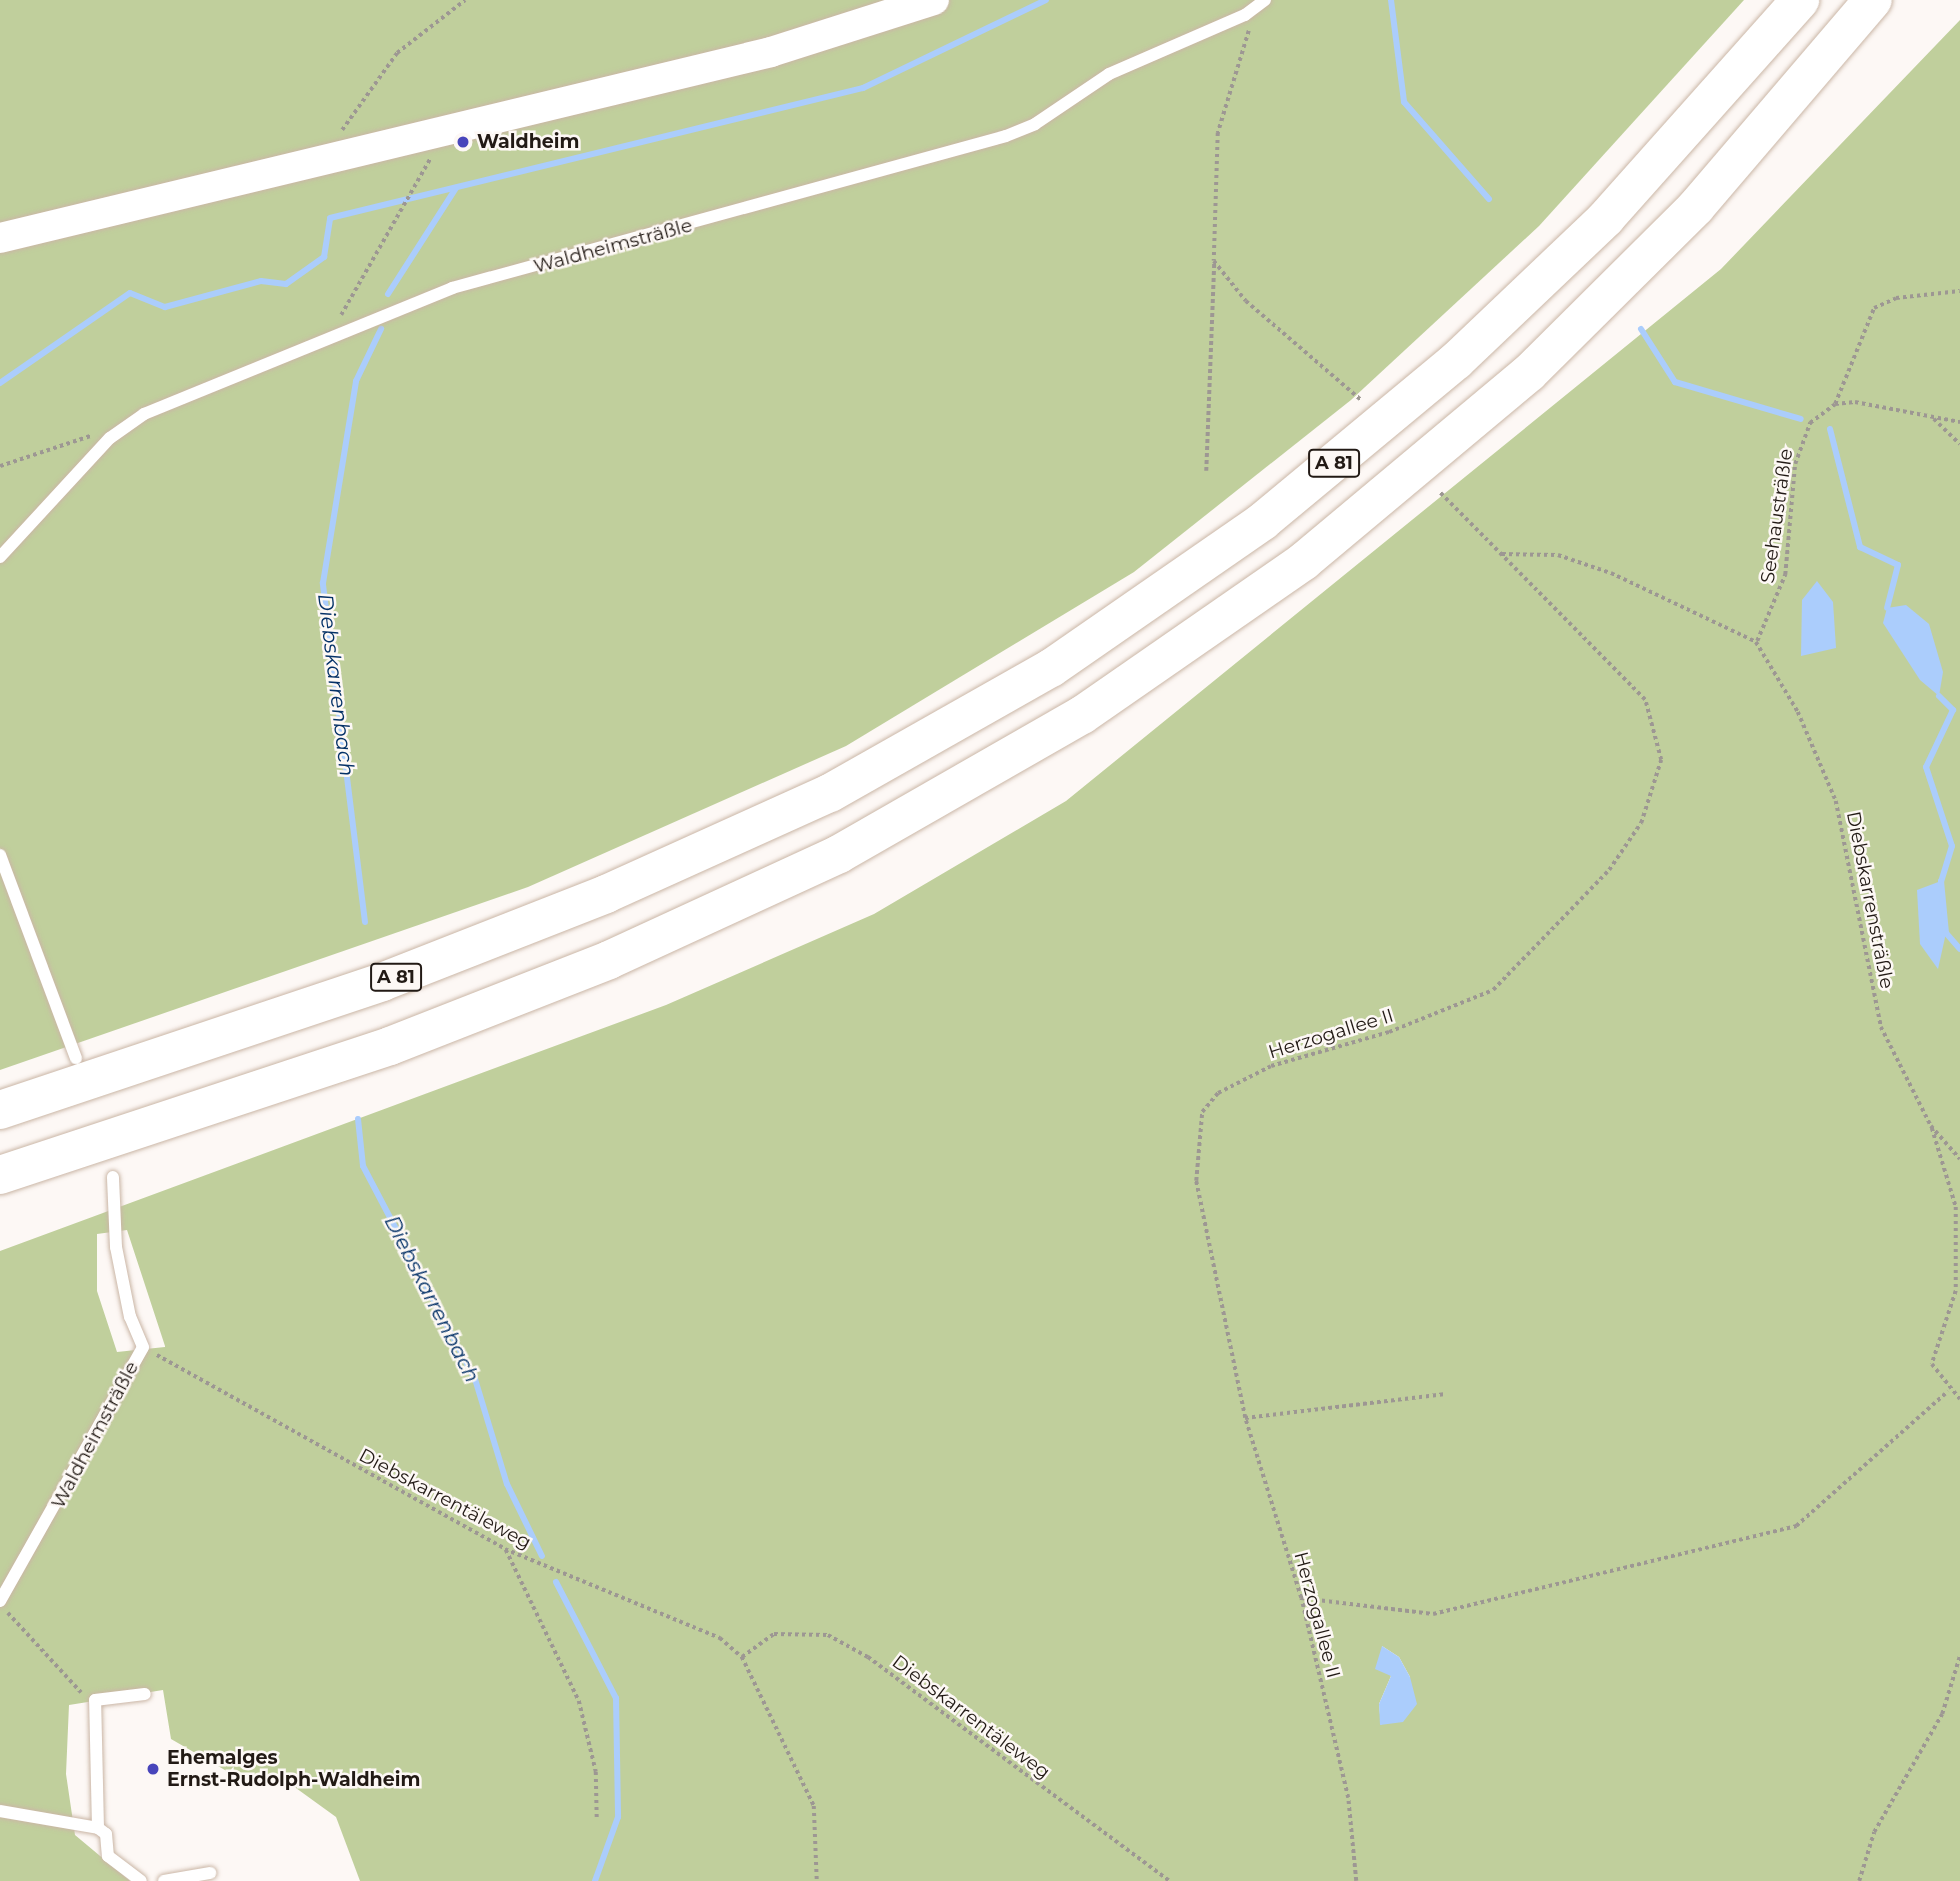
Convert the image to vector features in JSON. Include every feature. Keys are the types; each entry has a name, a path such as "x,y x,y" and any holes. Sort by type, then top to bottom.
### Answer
{"highway":[{"name":"A 81","path":"0,1110 370,986 606,894 830,793 1051,668 1263,521 1456,361 1606,218 1800,0"},
{"path":"0,1175 390,1046 609,960 870,838 1082,715 1304,561 1529,373 1696,207 1873,0"}],"street":[{"path":"0,238 330,161 771,52 934,0"}],"lane":[{"name":"Waldheimsträßle","path":"0,557 110,438 144,414 328,335 452,288 1006,136 1145,55 1245,15 1265,0"},
{"path":"0,855 76,1058"},
{"name":"Waldheimsträßle","path":"0,1602 143,1347 130,1317 116,1247 113,1177"},
{"path":"98,1828 95,1700 145,1695"},
{"path":"0,1811 98,1828 106,1834 108,1856 141,1881"},
{"path":"164,1881 210,1873"}],"path":[{"path":"330,161 374,79 466,0"},
{"path":"1206,471 1219,133 1247,43 1245,15"},
{"path":"328,335 416,191 430,162"},
{"path":"1214,261 1246,301 1361,400"},
{"path":"1960,291 1896,298 1874,308 1835,404 1960,422"},
{"name":"Seehausträßle","path":"1756,642 1785,575 1795,464 1804,434 1835,404"},
{"path":"1933,417 1960,444"},
{"path":"0,466 81,436 110,438"},
{"name":"Herzogallee II","path":"1356,1881 1348,1798 1301,1598 1245,1418 1196,1181 1202,1112 1218,1093 1271,1066 1389,1032 1493,990 1587,897 1641,823 1655,793 1661,760 1645,700 1439,492"},
{"path":"1501,554 1558,555 1611,573 1756,642"},
{"name":"Diebskarrensträßle","path":"1756,642 1798,712 1836,801 1881,1027 1931,1126 1960,1159"},
{"path":"1931,1126 1956,1207 1956,1291 1932,1364 1948,1391 1960,1399"},
{"name":"Diebskarrentäleweg","path":"143,1347 505,1549 720,1638 742,1657 814,1806 817,1881"},
{"path":"1301,1598 1433,1614 1796,1526 1948,1391"},
{"path":"1245,1418 1446,1394"},
{"path":"505,1549 579,1701 596,1772 597,1818"},
{"path":"0,1602 70,1686"},
{"name":"Diebskarrentäleweg","path":"742,1657 774,1634 828,1635 888,1672 1170,1881"},
{"path":"1859,1881 1874,1832 1942,1714 1960,1655"}],"green space":[{"path":"0,0 1744,0 1539,226 1351,400 1134,572 846,746 528,887 0,1070"},
{"path":"1960,20 1960,1881 360,1881 336,1817 289,1783 244,1781 171,1739 163,1690 69,1705 66,1774 75,1835 130,1881 0,1881 0,1251 666,1005 874,914 1066,801 1721,269","holes":["127,1230 165,1346 165,1347 117,1352 97,1291 97,1234","1382,1646 1399,1657 1410,1677 1381,1725 1379,1704 1391,1676"]}],"water":[{"path":"1817,581 1833,602 1836,648 1801,656 1802,600"},
{"path":"1906,605 1929,624 1943,672 1939,696 1920,680 1883,623 1887,608"},
{"path":"1941,881 1946,933 1938,969 1920,944 1917,890"},
{"path":"1382,1646 1399,1657 1410,1677 1417,1704 1403,1722 1380,1725 1379,1704 1391,1676 1375,1669"}],"waterway":[{"path":"0,383 130,293 165,307 261,281 286,284 324,257 330,218 863,88 1046,0"},
{"path":"1391,0 1404,102 1489,199"},
{"path":"388,294 456,188"},
{"name":"Diebskarrenbach","path":"365,922 323,583 356,381 381,329"},
{"path":"1641,329 1675,382 1801,419"},
{"path":"1830,429 1860,547 1898,565 1887,608"},
{"path":"1939,696 1953,710 1926,767 1952,846 1941,881 1946,933 1960,949"},
{"name":"Diebskarrenbach","path":"358,1119 363,1166 475,1379 507,1484 542,1556"},
{"path":"556,1582 616,1698 618,1817 595,1881"}],"place":[{"name":"Waldheim","path":"463,142"},
{"name":"Ehemalges Ernst-Rudolph-Waldheim","path":"153,1769"}]}
